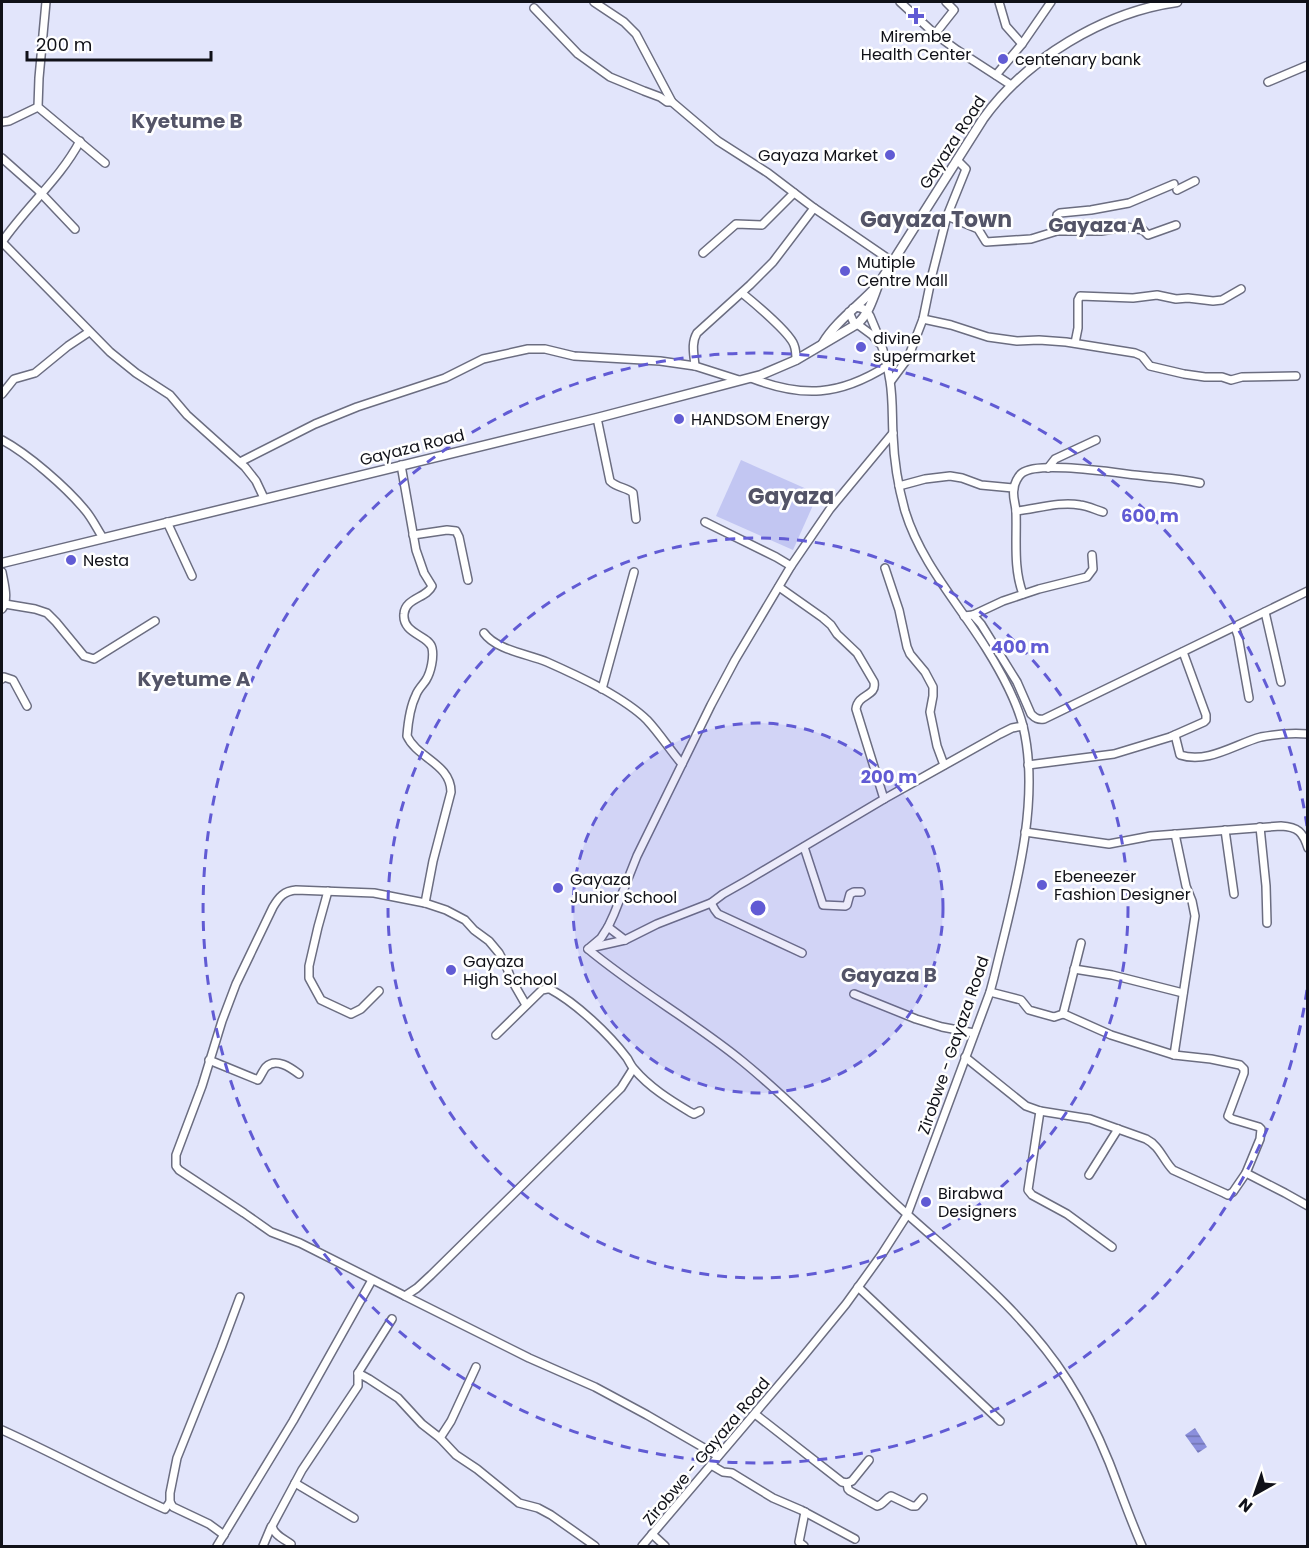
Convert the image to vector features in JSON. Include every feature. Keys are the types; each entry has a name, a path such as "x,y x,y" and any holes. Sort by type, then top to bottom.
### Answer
{"main road":[{"name":"Gayaza Road","path":"823,344 828,335 851,310 878,285 957,159 1007,86 1065,44 1093,28 1129,13 1163,3 1177,2"},
{"name":"Gayaza Road","path":"2,563 597,418 761,375 796,360 857,324 867,312 878,285"}],"street":[{"path":"38,107 46,2"},
{"path":"594,2 603,4 636,34 672,102 718,141 768,173 814,208 893,262"},
{"path":"900,2 935,34 996,75 1007,86"},
{"path":"935,34 954,10 946,2"},
{"path":"999,2 1006,26 1022,44"},
{"path":"996,75 1022,44 1051,2"},
{"path":"534,8 578,54 610,77 672,102"},
{"path":"1268,82 1308,65"},
{"path":"2,123 38,107"},
{"path":"38,107 105,163"},
{"path":"80,141 70,159 2,242 89,332 122,362 170,395 187,415 240,462 251,474 264,498"},
{"path":"2,159 42,194 75,229"},
{"path":"891,381 908,358 923,319 947,216 966,169 957,159"},
{"path":"1057,231 1057,215 1060,213 1110,208 1195,181"},
{"path":"703,253 736,224 762,225 794,193"},
{"path":"695,366 693,345 701,329 773,262 814,208"},
{"path":"947,216 978,229 986,242 1031,239 1057,231 1101,231 1126,227 1143,230 1148,235 1176,225"},
{"path":"1075,343 1080,296 1133,298 1157,296 1213,301 1222,300 1241,290"},
{"path":"742,293 767,314 791,340 795,346 796,360"},
{"path":"851,310 861,308 867,312"},
{"name":"Zirobwe - Gayaza Road","path":"851,310 851,318 872,334 882,348"},
{"name":"Zirobwe - Gayaza Road","path":"642,1546 801,1359 858,1287 907,1215 990,992 1021,860 1028,805 1028,765 1023,726 999,669 969,616 925,557 909,522 895,467 891,381 888,366 867,312"},
{"path":"923,319 988,337 1017,341 1075,343 1135,353 1142,356 1150,366 1184,374 1222,377 1231,380 1242,377 1296,376"},
{"path":"2,394 14,379 35,373 89,332"},
{"path":"240,462 315,424 380,399 445,378 483,359 528,349 538,348 574,356 660,361 695,366 739,380"},
{"path":"751,378 789,390 819,391 852,384 888,366"},
{"path":"597,418 610,481 633,493 636,519"},
{"path":"588,949 601,938 608,927 637,856 735,660 791,566 830,509 893,433"},
{"path":"2,440 39,467 77,501 92,519 103,538"},
{"path":"1048,468 1055,459 1096,440"},
{"path":"401,465 416,550 423,573 432,586 429,592 414,599 404,614 411,630 429,643 432,652 429,674 415,696 407,736 412,744 442,769 451,784 425,903"},
{"path":"1023,594 1017,575 1016,511 1013,488 1019,475 1024,471 1048,468 1123,473 1200,483"},
{"path":"899,486 925,479 950,476 981,485 1013,488"},
{"path":"1016,511 1075,504 1103,512"},
{"path":"167,522 192,576"},
{"path":"705,522 791,566"},
{"path":"413,535 447,530 456,531 468,580"},
{"path":"969,616 1023,594 1087,577 1093,569 1092,555"},
{"path":"885,568 900,610 907,647 933,687 930,712 937,746 944,765"},
{"path":"2,572 6,595 3,606 35,609 47,613 84,656 93,659 155,621"},
{"path":"602,688 634,572"},
{"path":"779,587 831,625 857,653 874,682 873,690 858,700 855,709 884,799"},
{"path":"969,616 981,624 1017,682 1030,714 1034,718 1044,719 1308,591"},
{"path":"1265,612 1281,682"},
{"path":"1235,627 1249,698"},
{"path":"484,633 488,639 502,646 546,662 602,688 624,702 642,716 659,734 681,764"},
{"path":"1028,765 1104,756 1175,735 1201,724 1206,720 1183,652"},
{"path":"2,679 4,677 13,680 27,706"},
{"path":"588,949 625,940 657,924 711,903 884,799 1000,734 1023,726"},
{"path":"1175,735 1179,753 1186,756 1211,755 1259,738 1289,733 1308,734"},
{"path":"1025,832 1109,844 1151,836 1281,826 1294,828 1301,832 1308,848"},
{"path":"1260,827 1267,923"},
{"path":"1225,830 1234,894"},
{"path":"1174,1055 1195,916 1175,834"},
{"path":"804,847 823,905 845,906 850,894 861,892"},
{"path":"526,1005 500,953 465,920 446,910 425,903 374,893 287,891 280,896 273,908 236,984 186,1133 176,1155 176,1166 271,1232 300,1243 529,1358 595,1387 718,1456"},
{"path":"328,891 309,966 309,978 315,990 321,1000 351,1014 361,1009 379,991"},
{"path":"711,903 718,914 802,953"},
{"path":"608,927 625,940"},
{"path":"1064,1014 1081,943"},
{"path":"588,949 611,968 710,1036 780,1092 907,1215 974,1273 1020,1320 1069,1382 1108,1459 1142,1546"},
{"path":"1074,969 1112,975 1183,993"},
{"path":"496,1035 526,1005 545,989 550,989 585,1015 610,1038 633,1069 648,1083 694,1114 700,1111"},
{"path":"965,1057 1026,1106 1040,1111 1090,1119 1154,1143 1167,1165 1173,1170 1228,1195 1233,1192 1246,1173 1260,1139 1261,1129 1259,1127 1232,1119 1227,1114 1244,1073 1240,1065 1174,1055 1112,1035 1064,1014 1054,1017 1029,1010 1021,1000 990,992"},
{"path":"854,994 916,1019 974,1033"},
{"path":"209,1060 258,1080 265,1067 276,1063 288,1066 299,1074"},
{"path":"405,1296 417,1288 562,1147 621,1088 633,1069"},
{"path":"1040,1111 1029,1193 1067,1214 1112,1247"},
{"path":"1089,1175 1118,1129"},
{"path":"1246,1173 1308,1206"},
{"path":"217,1546 293,1421 372,1280"},
{"path":"858,1287 999,1420"},
{"path":"224,1535 209,1524 173,1507 170,1502 170,1493 177,1458 240,1298"},
{"path":"262,1546 302,1470 358,1386 358,1373 392,1319"},
{"path":"440,1438 451,1421 476,1367"},
{"path":"358,1373 398,1398 456,1455 519,1503 545,1511 595,1546"},
{"path":"755,1414 842,1482 848,1484"},
{"path":"2,1430 165,1509 170,1502"},
{"path":"848,1484 869,1460"},
{"path":"711,1465 723,1472 732,1473 773,1498 855,1539"},
{"path":"295,1483 354,1518"},
{"path":"848,1484 850,1491 877,1506 891,1496 912,1506 916,1506 923,1498"},
{"path":"804,1546 799,1542 805,1512"},
{"path":"272,1526 276,1534 291,1544"},
{"path":"652,1534 665,1546"}],"shaded area":[{"path":"741,460 818,494 793,550 716,516"}],"water":[{"path":"1195,1428 1207,1447 1198,1453 1185,1435"}],"place":[{"name":"Mirembe Health Center","path":"916,16"},
{"name":"centenary bank","path":"1003,59"},
{"name":"Gayaza Market","path":"890,155"},
{"name":"Mutiple Centre Mall","path":"845,271"},
{"name":"divine supermarket","path":"861,347"},
{"name":"HANDSOM Energy","path":"679,419"},
{"name":"Nesta","path":"71,560"},
{"name":"Ebeneezer Fashion Designer","path":"1042,885"},
{"name":"Gayaza Junior School","path":"558,888"},
{"name":"Gayaza High School","path":"451,970"},
{"name":"Birabwa Designers","path":"926,1202"}],"district":[{"name":"Kyetume B","path":"187,121"},
{"name":"Gayaza Town","path":"936,219"},
{"name":"Gayaza A","path":"1097,225"},
{"name":"Gayaza","path":"791,496"},
{"name":"Kyetume A","path":"194,679"},
{"name":"Gayaza B","path":"889,975"}]}
